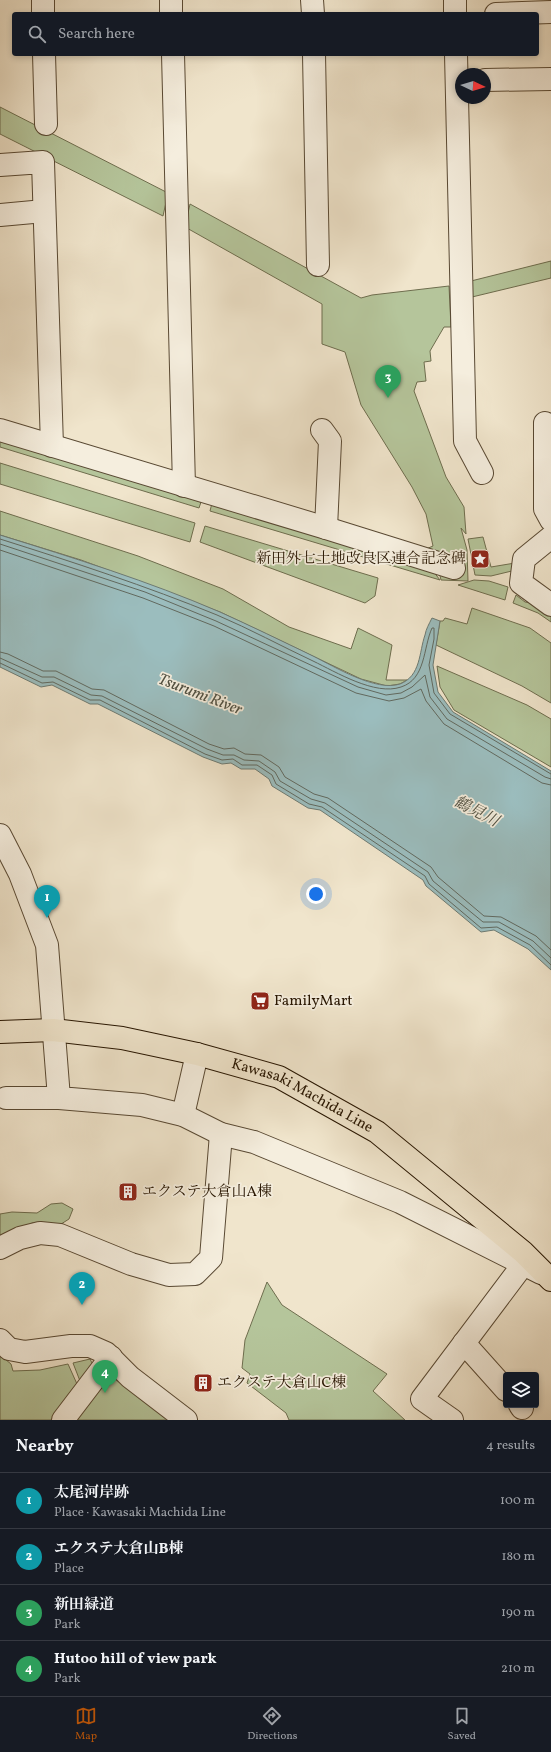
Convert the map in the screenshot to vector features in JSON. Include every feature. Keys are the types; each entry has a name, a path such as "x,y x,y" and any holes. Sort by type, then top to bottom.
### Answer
{"main road":[{"name":"Kawasaki Machida Line","path":"0,1032 53,1030 122,1038 197,1054 279,1078 377,1132 526,1261 549,1278"}],"street":[{"path":"43,0 43,12"},
{"path":"171,0 171,12"},
{"path":"312,0 313,12"},
{"path":"455,0 455,12"},
{"path":"539,12 551,12"},
{"path":"44,56 46,124"},
{"path":"172,56 184,486"},
{"path":"314,56 318,264"},
{"path":"456,56 458,68"},
{"path":"491,80 551,79"},
{"path":"459,104 465,441 482,473"},
{"path":"0,165 43,162 52,446"},
{"path":"0,215 44,211"},
{"path":"544,423 545,509 551,520"},
{"path":"0,430 454,568"},
{"path":"322,430 330,441 326,528"},
{"path":"551,537 524,559 521,583 541,591 551,605"},
{"path":"0,835 20,874 47,944 59,1098"},
{"path":"182,1115 197,1054"},
{"path":"6,1098 59,1098 142,1105 182,1115 221,1134 254,1142 400,1202 526,1261 422,1398 452,1420"},
{"path":"0,1248 20,1238 40,1233 60,1235 131,1264 169,1275 194,1274 211,1258 221,1134"},
{"path":"0,1340 9,1349 25,1352 71,1346 90,1346 111,1357 130,1377 186,1420"},
{"path":"464,1342 503,1387"},
{"path":"63,1420 111,1357"}],"green space":[{"path":"0,107 168,193 163,216 0,134"},
{"path":"190,204 361,298 372,295 449,286 451,327 444,327 430,351 431,361 424,362 426,381 417,382 414,391 446,477 464,507 466,534 461,528 467,550 468,581 441,580 436,559 426,549 433,546 426,514 412,487 361,405 345,352 322,344 322,304 185,227"},
{"path":"551,261 551,278 472,297 471,281"},
{"path":"0,438 201,502 199,508 0,447"},
{"path":"0,463 195,523 190,542 0,484"},
{"path":"212,503 433,571 440,580 210,511"},
{"path":"0,511 138,556 223,589 289,627 351,649 358,628 392,645 386,680 407,680 400,684 387,686 361,679 220,612 81,560 0,535"},
{"path":"205,526 378,578 375,596 365,603 200,542"},
{"path":"483,537 491,567 515,563 516,570 491,576 475,575 468,539"},
{"path":"474,580 489,581 508,587 505,600 458,585"},
{"path":"516,595 525,602 532,603 551,616 551,622 538,613 513,603"},
{"path":"472,608 530,628 551,643 551,703 522,686 436,645 440,621 443,621 445,618 467,624"},
{"path":"437,666 527,705 551,719 551,767 454,710 440,687"},
{"path":"62,1203 73,1209 69,1219 58,1226 32,1223 19,1232 0,1240 0,1214 12,1212 37,1213 51,1204"},
{"path":"267,1282 282,1305 387,1374 373,1391 405,1420 289,1420 286,1413 247,1383 250,1374 242,1368 245,1340"},
{"path":"0,1355 11,1364 13,1371 40,1370 68,1364 77,1384 51,1420 0,1420"},
{"path":"90,1359 93,1365 80,1381 73,1363"},
{"path":"97,1365 168,1420 56,1420"}],"water":[{"path":"0,535 111,570 166,590 255,628 344,672 379,685 390,686 400,684 412,675 416,669 426,631 432,618 440,621 433,665 438,692 453,712 551,771 551,970 528,949 494,930 481,932 426,886 423,880 320,810 308,808 272,786 269,779 255,769 241,769 231,763 222,764 203,757 98,704 90,704 52,685 41,687 0,667"}],"place":[{"name":"新田緑道","path":"388,398"},
{"name":"新田外七土地改良区連合記念碑","path":"480,559"},
{"name":"太尾河岸跡","path":"47,918"},
{"name":"FamilyMart","path":"260,1001"},
{"name":"エクステ大倉山A棟","path":"128,1192"},
{"name":"エクステ大倉山B棟","path":"82,1305"},
{"name":"エクステ大倉山C棟","path":"203,1383"},
{"name":"Hutoo hill of view park","path":"105,1393"}],"water label":[{"name":"Tsurumi River","path":"200,695"},
{"name":"鶴見川","path":"476,812"}]}
